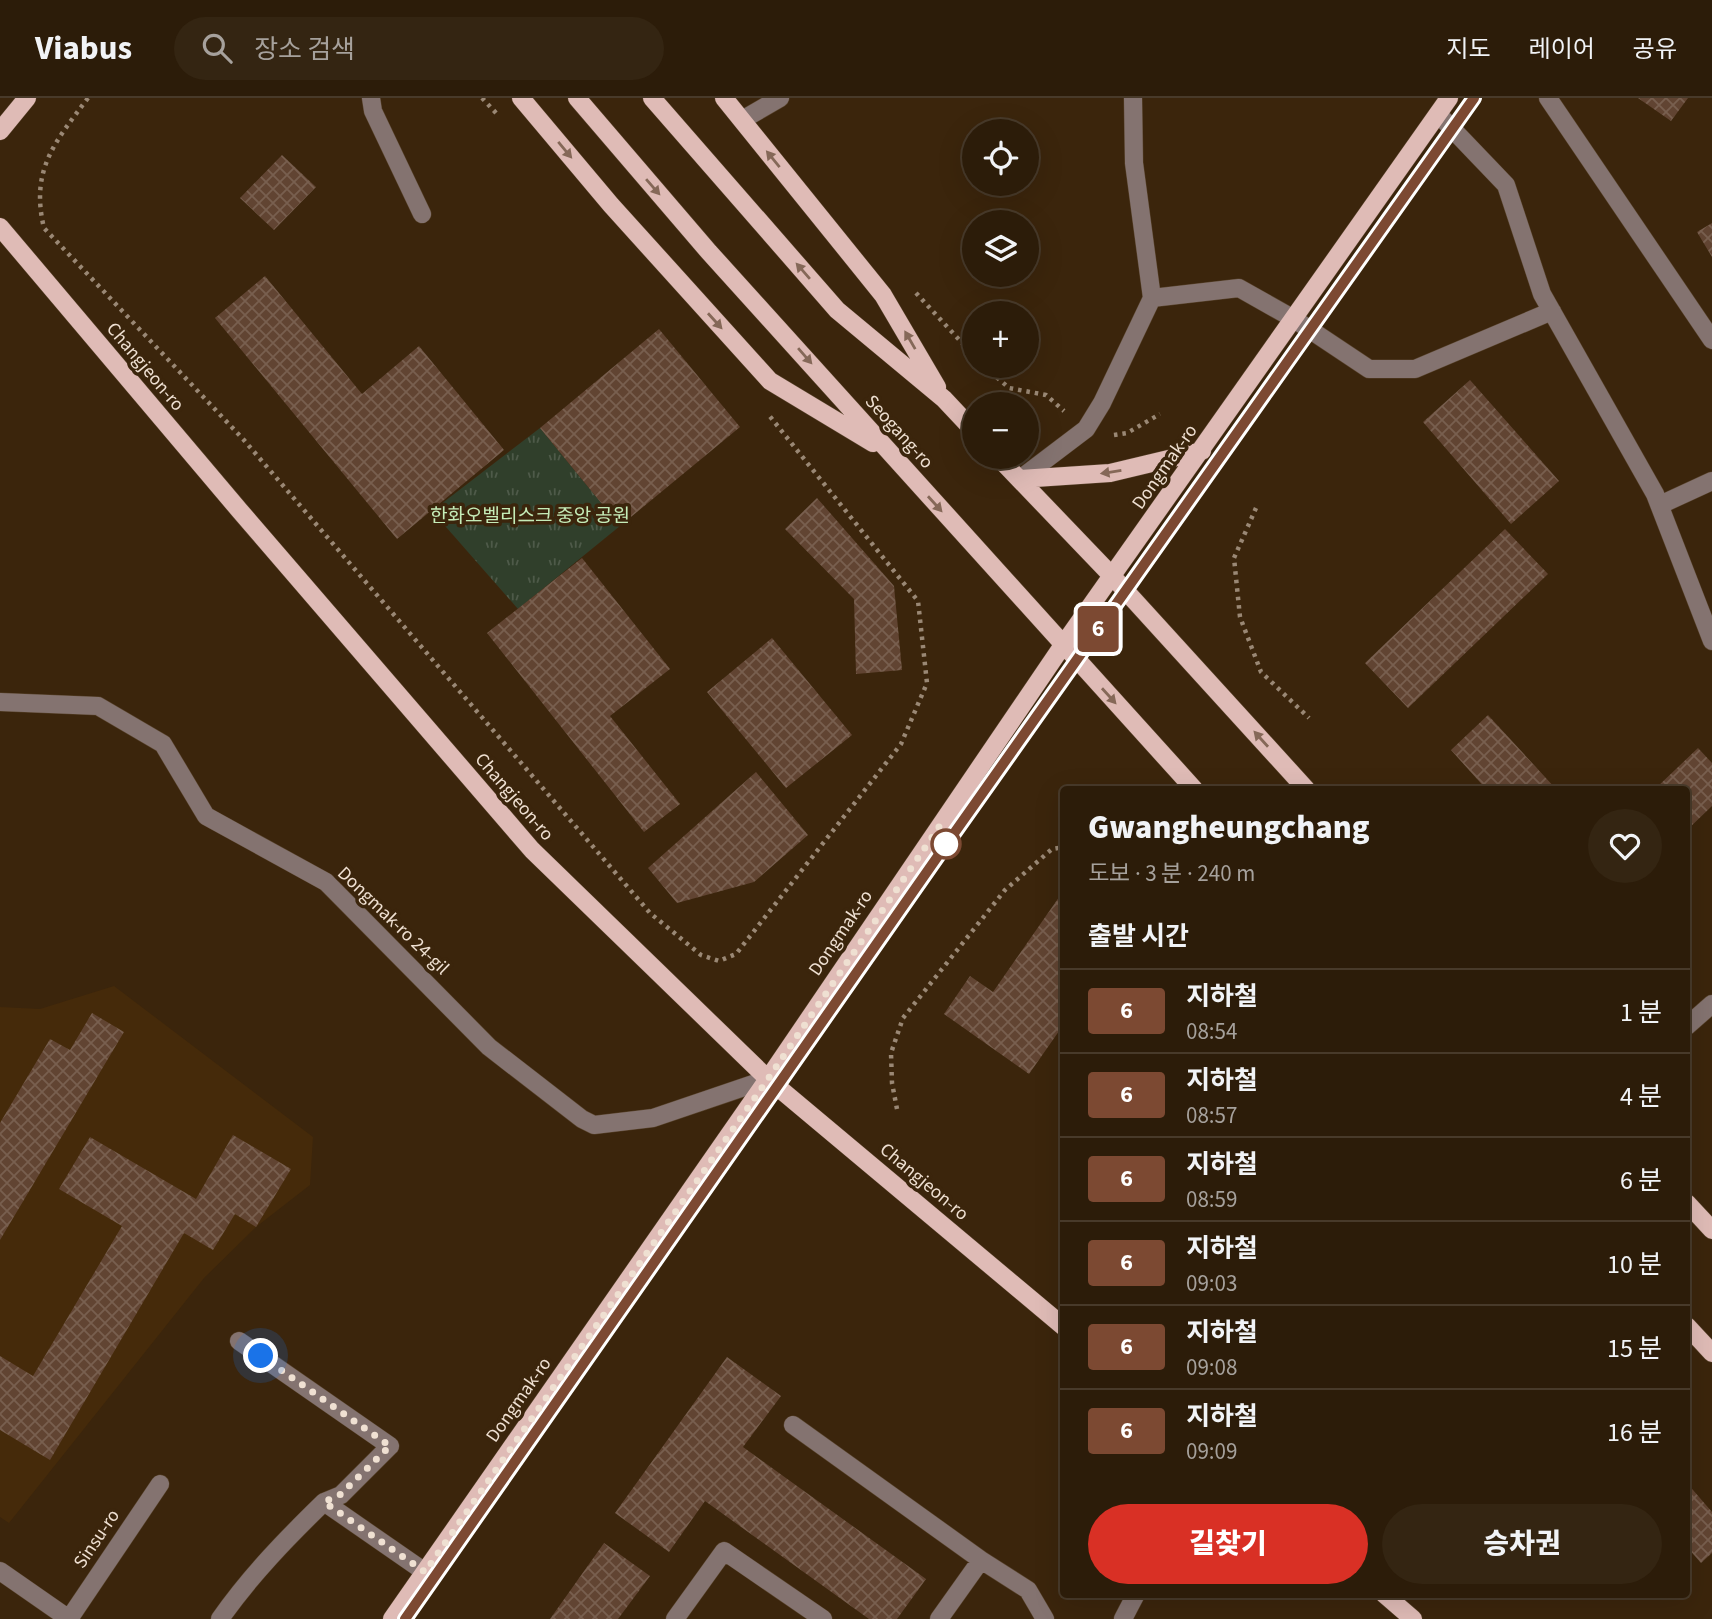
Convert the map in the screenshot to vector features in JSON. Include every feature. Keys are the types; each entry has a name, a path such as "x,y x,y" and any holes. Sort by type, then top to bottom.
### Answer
{"main road":[{"path":"0,131 27,98"},
{"path":"521,98 611,205 770,380 889,453"},
{"name":"Seogang-ro","path":"577,98 709,252 1191,786"},
{"path":"652,98 837,310 944,399 962,418"},
{"path":"724,98 883,295 944,399"},
{"name":"Dongmak-ro","path":"392,1619 768,1079 1063,645 1449,98"},
{"name":"Changjeon-ro","path":"0,227 249,522 532,850 768,1079 1060,1323"},
{"path":"1020,479 1110,473 1202,451"},
{"path":"1010,469 1304,786"},
{"path":"1690,1206 1712,1230"},
{"path":"1690,1329 1712,1353"},
{"path":"1389,1598 1413,1619"}],"street":[{"path":"371,98 373,111 422,214"},
{"path":"742,120 780,98"},
{"path":"1020,479 1086,429 1102,402 1152,298 1134,163 1133,98"},
{"path":"1548,98 1712,340"},
{"path":"1438,114 1506,185 1542,294 1660,505 1712,641"},
{"path":"1152,298 1239,288 1294,319 1369,369 1415,369 1552,311"},
{"path":"1660,505 1712,481"},
{"name":"Dongmak-ro 24-gil","path":"0,702 98,706 163,744 206,816 326,882 489,1047 582,1119 594,1125 653,1118 768,1079"},
{"path":"1690,1023 1712,1004"},
{"path":"220,1619 235,1597 292,1534 324,1502 341,1494 390,1446 239,1341"},
{"path":"793,1425 981,1560 1028,1590 1045,1619"},
{"name":"Sinsu-ro","path":"0,1571 69,1619 160,1484"},
{"path":"324,1502 425,1572"},
{"path":"675,1619 724,1551 823,1619"},
{"path":"939,1619 981,1560"},
{"path":"1123,1619 1134,1598"}],"path":[{"path":"88,98 60,136 42,172 38,198 44,228 243,439 650,913 701,955 719,961 736,954 901,744 928,683 918,601 760,405"},
{"path":"482,98 501,118"},
{"path":"1256,508 1234,558 1240,617 1261,672 1309,718"},
{"path":"897,1109 892,1083 891,1053 903,1018 1005,890 1052,849 1060,848"}],"shaded area":[{"path":"114,986 313,1137 310,1185 256,1227 204,1278 9,1523 0,1517 0,1007 40,1009"}],"green space":[{"name":"한화오벨리스크 중앙 공원","path":"540,428 620,526 518,609 432,511"}],"building":[{"path":"1638,98 1688,98 1671,121"},
{"path":"282,155 316,187 274,230 240,198"},
{"path":"1712,223 1712,257 1697,232"},
{"path":"265,276 362,394 419,346 504,450 397,539 215,318"},
{"path":"659,329 740,427 620,526 540,428"},
{"path":"1470,380 1559,481 1511,524 1423,422"},
{"path":"817,498 894,586 902,670 856,674 854,599 785,529"},
{"path":"1505,529 1548,574 1408,708 1365,663"},
{"path":"582,558 670,669 610,716 680,804 644,832 487,633"},
{"path":"772,638 852,735 786,788 707,692"},
{"path":"1488,715 1553,786 1483,786 1451,750"},
{"path":"1698,748 1712,763 1712,806 1690,827 1690,786 1658,786"},
{"path":"756,772 808,835 754,882 677,903 648,868"},
{"path":"1060,896 1060,1030 1029,1074 944,1014 970,976 993,992"},
{"path":"92,1013 124,1032 0,1240 0,1123 50,1039 70,1050"},
{"path":"233,1135 291,1169 256,1227 235,1214 213,1250 184,1233 50,1460 0,1430 0,1356 33,1376 122,1226 59,1189 90,1137 196,1199"},
{"path":"727,1357 781,1396 743,1447 926,1579 897,1619 869,1619 705,1501 669,1552 615,1513"},
{"path":"1690,1486 1712,1512 1712,1553 1701,1563 1690,1550"},
{"path":"604,1543 650,1576 618,1619 550,1619"}],"metro line":[{"name":"6","path":"405,1619 938,856 1474,98"}],"route":[{"path":"261,1356 390,1446 341,1494 324,1502 425,1572 768,1079 939,827 946,844"}]}
